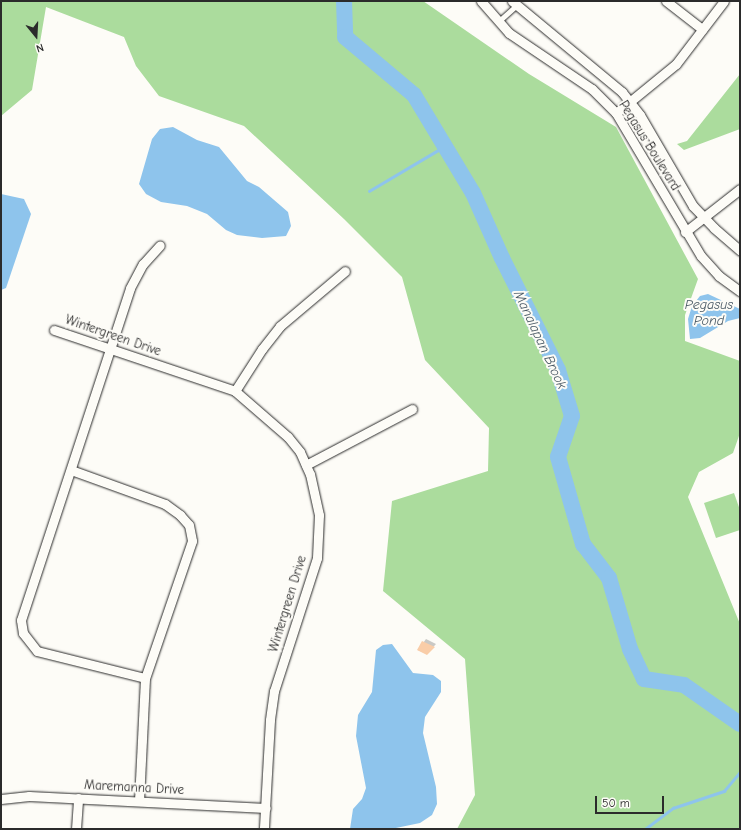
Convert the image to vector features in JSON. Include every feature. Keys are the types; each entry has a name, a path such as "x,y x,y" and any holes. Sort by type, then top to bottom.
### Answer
{"street":[{"name":"Pegasus Boulevard","path":"481,1 509,33 592,89 616,113 686,232 710,267 740,291"},
{"path":"666,1 702,29"},
{"path":"616,113 676,64 724,1"},
{"name":"Pegasus Boulevard","path":"514,4 610,80 631,102 684,192 703,217 740,251"},
{"path":"686,232 740,189"},
{"path":"145,678 37,651 23,632 21,620 130,288 143,264 160,245"},
{"path":"235,391 262,349 280,326 345,271"},
{"name":"Wintergreen Drive","path":"54,330 235,391 288,437 306,465 316,492 319,515 317,558 274,691 270,720 264,829"},
{"path":"306,465 412,409"},
{"path":"71,470 165,504 180,515 189,525 192,542 145,678 139,801"},
{"name":"Maremanna Drive","path":"1,799 29,796 266,808"},
{"path":"76,829 78,798"}],"lane":[{"path":"498,22 514,4"}],"green space":[{"path":"1,1 423,1 529,74 616,127 698,279 685,315 685,341 740,361 740,433 733,453 699,472 688,497 740,624 740,829 457,829 475,795 465,659 383,591 392,501 488,471 489,428 425,360 402,277 344,219 244,126 159,96 136,66 124,37 46,7 32,90 1,116"},
{"path":"740,74 740,129 684,150 677,144 687,141"},
{"path":"734,493 740,510 740,530 716,538 704,503"}],"water":[{"path":"173,127 197,140 219,147 247,181 259,187 288,212 291,226 286,236 262,238 237,235 226,230 207,214 187,206 161,202 146,194 139,184 152,139 160,129"},
{"path":"1,194 24,199 31,214 6,288 1,290"},
{"name":"Pegasus Pond","path":"708,294 740,309 740,318 728,321 700,338 690,339 688,319 692,306 700,296"},
{"path":"392,644 413,673 433,675 441,681 441,692 425,717 423,733 436,787 437,804 432,815 420,823 391,829 350,829 353,809 362,799 366,788 356,736 358,715 372,692 376,650 383,645"}],"building":[{"path":"422,641 435,647 427,655 417,650"}],"waterway":[{"name":"Manalapan Brook","path":"344,1 345,37 414,95 473,193 502,258 558,370 572,416 558,457 583,544 609,578 630,649 644,679 684,685 740,724"},
{"path":"369,191 445,146"},
{"path":"645,829 673,808 724,791 740,772"}]}
